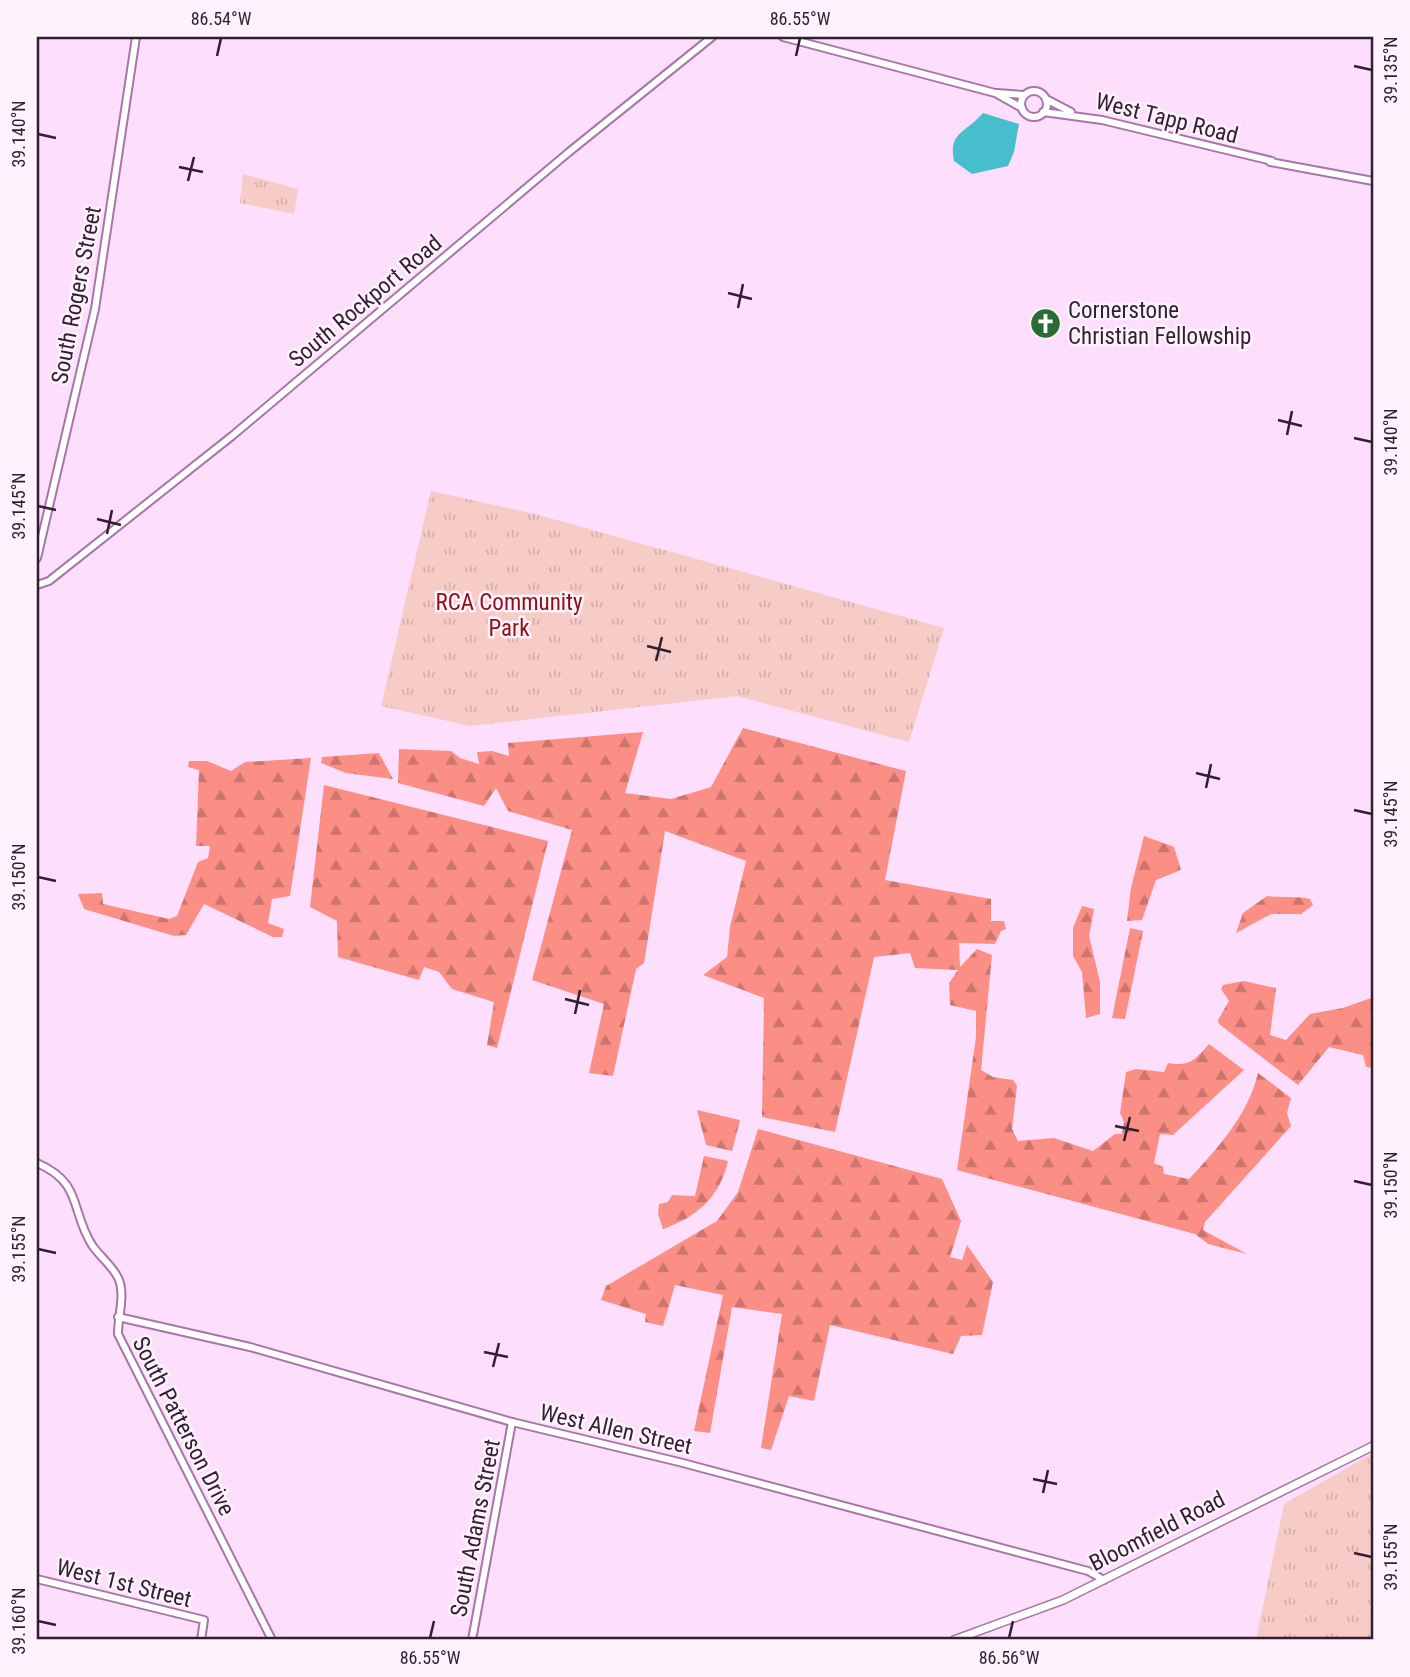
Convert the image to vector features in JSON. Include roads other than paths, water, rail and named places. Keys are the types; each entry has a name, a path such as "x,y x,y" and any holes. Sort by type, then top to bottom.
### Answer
{"main road":[{"name":"Bloomfield Road","path":"954,1640 1034,1612 1104,1580 1373,1446"}],"street":[{"name":"South Rogers Street","path":"37,558 95,309 136,37"},
{"name":"South Rockport Road","path":"37,585 49,581 232,436 569,152 712,37"},
{"name":"West Tapp Road","path":"783,37 995,93 1037,92 1076,114"},
{"name":"West Tapp Road","path":"995,93 1031,116 1043,112 1076,114 1248,156 1373,181"},
{"path":"1022,108 1025,94"},
{"path":"1043,112 1046,99"},
{"name":"South Patterson Drive","path":"37,1163 50,1168 68,1185 92,1244 119,1278 121,1289 118,1334 126,1354 272,1640"},
{"name":"West Allen Street","path":"118,1317 250,1347 512,1422 761,1483 1088,1571 1104,1580"},
{"name":"South Adams Street","path":"472,1640 512,1422"},
{"name":"West 1st Street","path":"37,1579 204,1620 201,1640"}],"water":[{"path":"983,113 1019,124 1014,152 1008,166 972,174 954,161 954,144 956,138"}],"place":[{"name":"Cornerstone Christian Fellowship","path":"1045,323"}],"park label":[{"name":"RCA Community Park","path":"509,615"}]}
